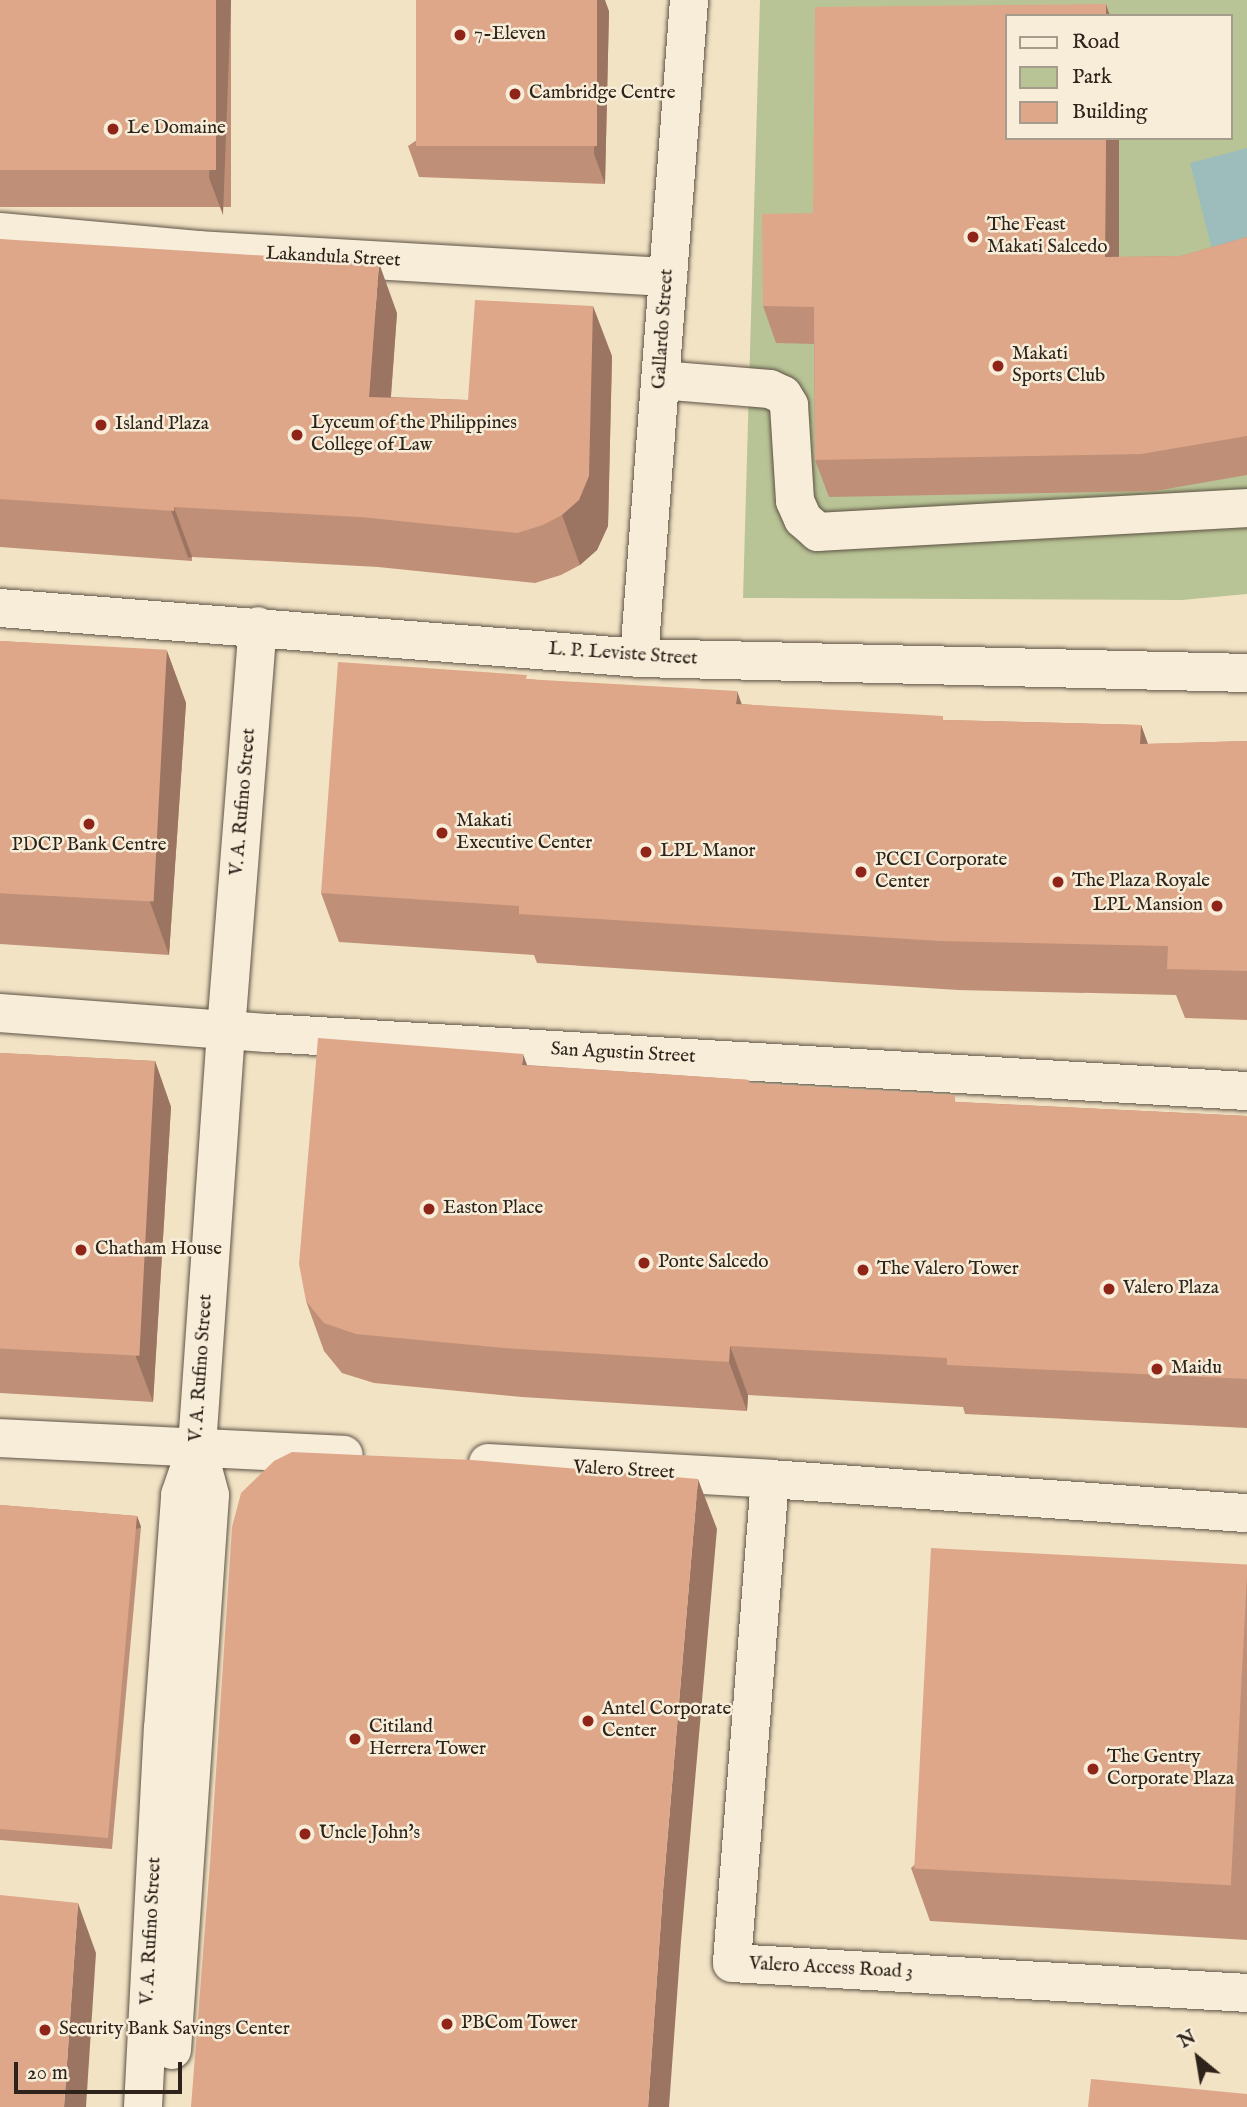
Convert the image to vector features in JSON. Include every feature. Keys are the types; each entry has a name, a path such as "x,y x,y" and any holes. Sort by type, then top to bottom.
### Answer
{"street":[{"name":"Gallardo Street","path":"639,658 690,0"},
{"name":"Lakandula Street","path":"0,232 198,250 668,277"},
{"path":"660,380 770,389 783,395 789,405 795,501 803,519 818,532 1247,508"},
{"name":"L. P. Leviste Street","path":"0,608 258,626 639,658 1247,673"},
{"name":"V. A. Rufino Street","path":"143,2107 163,1729 180,1495 197,1446 258,626"},
{"name":"San Agustin Street","path":"0,1013 226,1030 1247,1091"},
{"path":"0,1438 374,1457"},
{"path":"168,2107 210,1495 197,1446"},
{"name":"Valero Street","path":"456,1461 770,1479 1247,1513"},
{"name":"Valero Access Road 3","path":"770,1479 732,1963 1247,1993"}],"green space":[{"name":"Makati Sports Club","path":"760,0 1247,0 1247,594 1182,600 743,598"}],"water":[{"path":"1247,148 1247,266 1218,274 1190,163"}],"building":[{"name":"Le Domaine","path":"0,0 216,0 216,170 0,170"},
{"name":"Cambridge Centre","path":"416,0 597,0 597,146 416,146"},
{"path":"1106,4 1106,14 1006,14 1006,140 1106,140 1105,257 1181,256 1247,237 1247,436 1141,454 815,460 814,307 763,306 762,214 813,213 815,7"},
{"path":"0,239 379,263 369,397 468,400 475,300 593,306 589,476 579,500 562,515 543,525 517,533 360,517 174,507 174,511 0,499"},
{"name":"PDCP Bank Centre","path":"0,641 167,650 154,901 0,893"},
{"path":"338,662 527,675 526,679 737,691 736,704 943,716 943,720 1141,725 1140,744 1247,741 1247,971 1167,969 1168,946 940,941 519,914 519,906 321,893"},
{"path":"318,1038 523,1054 522,1065 749,1080 749,1083 955,1095 955,1102 1247,1116 1247,1379 947,1365 947,1358 730,1346 729,1362 504,1348 356,1334 324,1323 306,1301 299,1264"},
{"name":"Chatham House","path":"0,1053 155,1061 139,1356 0,1348"},
{"path":"292,1452 472,1460 698,1479 663,1891 648,2107 191,2107 232,1527 241,1493 274,1461"},
{"path":"0,1505 137,1516 108,1838 0,1829"},
{"name":"The Gentry Corporate Plaza","path":"931,1548 1247,1565 1231,1885 914,1869"},
{"name":"Security Bank Savings Center","path":"0,1895 78,1903 64,2107 0,2107"},
{"path":"1091,2079 1247,2094 1247,2107 1088,2107"}],"place":[{"name":"7-Eleven","path":"460,35"},
{"name":"Cambridge Centre","path":"515,94"},
{"name":"Le Domaine","path":"113,129"},
{"name":"The Feast Makati Salcedo","path":"973,237"},
{"name":"Makati Sports Club","path":"998,366"},
{"name":"Island Plaza","path":"101,425"},
{"name":"Lyceum of the Philippines College of Law","path":"297,435"},
{"name":"PDCP Bank Centre","path":"89,824"},
{"name":"Makati Executive Center","path":"442,833"},
{"name":"LPL Manor","path":"646,852"},
{"name":"PCCI Corporate Center","path":"861,872"},
{"name":"The Plaza Royale","path":"1058,882"},
{"name":"LPL Mansion","path":"1217,906"},
{"name":"Easton Place","path":"429,1209"},
{"name":"Chatham House","path":"81,1250"},
{"name":"Ponte Salcedo","path":"644,1263"},
{"name":"The Valero Tower","path":"863,1270"},
{"name":"Valero Plaza","path":"1109,1289"},
{"name":"Maidu","path":"1157,1369"},
{"name":"Antel Corporate Center","path":"588,1721"},
{"name":"Citiland Herrera Tower","path":"355,1739"},
{"name":"The Gentry Corporate Plaza","path":"1093,1769"},
{"name":"Uncle John's","path":"305,1834"},
{"name":"PBCom Tower","path":"447,2024"},
{"name":"Security Bank Savings Center","path":"45,2030"}]}
